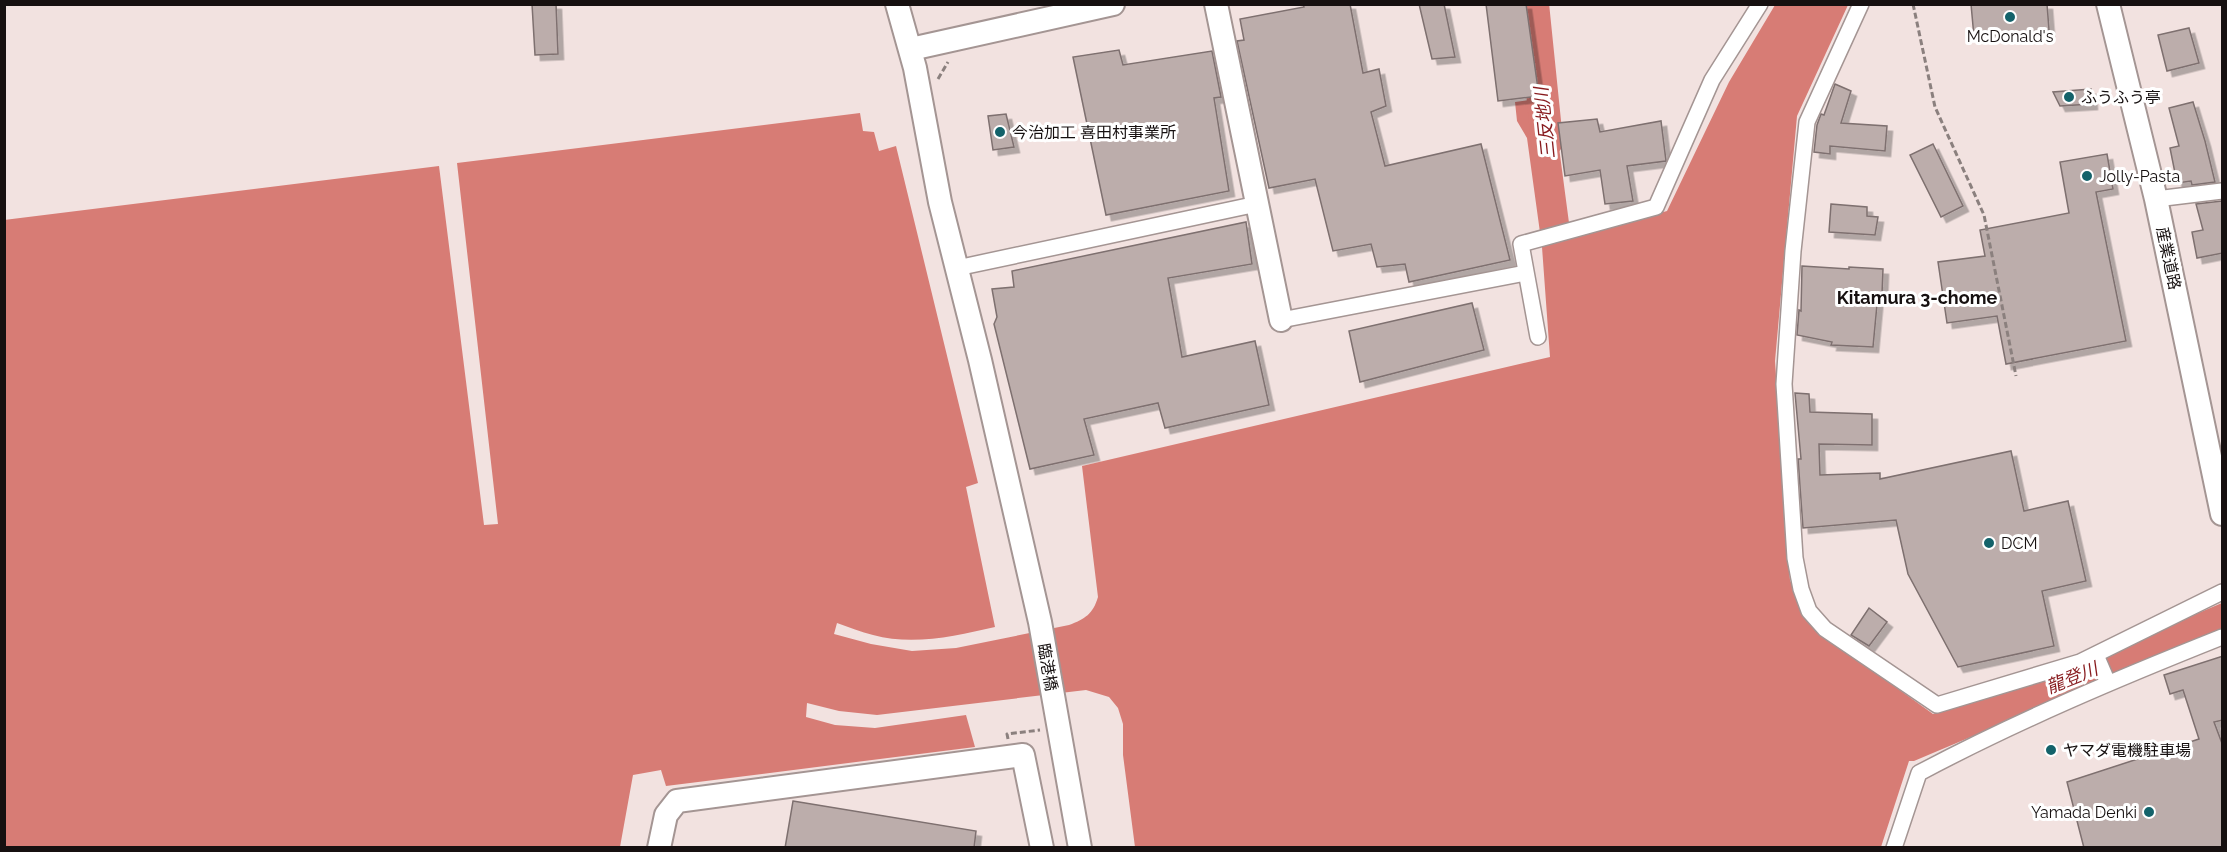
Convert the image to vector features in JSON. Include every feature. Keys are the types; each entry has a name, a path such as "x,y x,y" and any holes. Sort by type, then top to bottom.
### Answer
{"street":[{"name":"臨港橋","path":"897,4 911,49 940,202 1040,622 1080,848"},
{"path":"911,49 1113,4"},
{"path":"1216,4 1281,320 1526,273"},
{"path":"1538,337 1521,244 1656,207 1713,80 1760,4"},
{"path":"1861,4 1807,122 1793,251 1784,384 1795,558 1801,589 1809,612 1825,629 1937,705 2080,662 2223,592"},
{"name":"産業道路","path":"2108,4 2156,199 2223,514"},
{"path":"2156,199 2223,191"},
{"path":"957,268 1257,204"},
{"path":"1894,848 1919,773 1985,738 2108,683 2223,637"},
{"path":"2096,655 2108,683"},
{"path":"659,848 666,815 677,801 1023,755 1042,848"}],"path":[{"path":"1913,4 1935,106 1984,215 2016,376"}],"water":[{"name":"龍登川","path":"1775,5 1848,5 1797,116 1775,361 1790,580 1806,619 1818,631 1933,714 2144,636 2222,603 2222,631 1914,761 1909,761 1881,847 1135,847 1123,755 1123,724 1118,708 1109,697 1086,690 877,715 839,711 807,703 806,717 835,725 875,728 966,715 975,747 666,786 661,770 633,775 620,847 5,847 4,220 439,166 484,525 498,524 457,163 860,113 863,131 874,132 879,151 896,146 978,483 966,487 995,627 950,636 903,640 873,635 837,623 834,634 871,644 912,651 956,648 1069,625 1091,612 1098,597 1082,466 1550,357 1542,247 1527,138 1517,121 1515,102 1549,97 1553,102 1571,238 1667,211 1729,82"}],"building":[{"path":"532,4 556,4 558,54 535,55"},
{"path":"1303,4 1350,4 1363,73 1379,69 1386,106 1371,112 1385,166 1481,144 1510,260 1409,282 1405,264 1377,267 1371,244 1333,251 1315,179 1269,188 1237,41 1244,40 1240,19 1304,7"},
{"path":"1419,4 1444,4 1455,57 1432,59"},
{"path":"1486,4 1526,4 1539,96 1498,101"},
{"name":"McDonald's","path":"1971,4 2047,4 2049,30 1974,37"},
{"path":"2189,28 2199,63 2167,71 2158,35"},
{"path":"1119,50 1123,65 1212,51 1221,97 1214,98 1229,191 1106,215 1073,57"},
{"path":"1835,84 1851,91 1841,123 1887,126 1885,151 1830,146 1830,154 1814,152 1817,125 1821,114 1824,115"},
{"name":"ふうふう亭","path":"2091,89 2092,104 2060,106 2053,92"},
{"path":"2193,102 2215,182 2192,185 2191,181 2177,183 2170,148 2179,146 2169,108"},
{"name":"今治加工 喜田村事業所","path":"1006,114 1014,147 993,150 988,116"},
{"path":"1597,119 1600,132 1661,121 1666,161 1627,166 1633,201 1605,204 1600,170 1565,176 1558,123"},
{"path":"1933,144 1963,206 1941,217 1910,155"},
{"path":"2107,154 2113,189 2096,192 2126,341 2006,364 1997,316 1947,323 1938,262 1985,256 1980,230 2069,213 2060,162"},
{"path":"2222,201 2223,253 2197,258 2192,232 2203,230 2196,204"},
{"path":"1831,204 1867,207 1867,216 1878,217 1875,235 1829,232"},
{"path":"1246,222 1252,264 1168,278 1182,357 1255,341 1269,405 1165,428 1158,403 1084,419 1094,455 1030,469 994,324 997,317 992,289 1014,287 1012,271"},
{"path":"1802,266 1883,269 1882,294 1878,294 1873,347 1831,345 1832,342 1797,335 1799,310 1801,311"},
{"path":"1472,303 1484,350 1360,382 1349,331"},
{"name":"DCM","path":"1795,393 1809,394 1810,412 1872,414 1872,445 1819,444 1820,475 1880,473 1880,479 2011,451 2024,511 2068,501 2086,581 2042,591 2054,646 1958,667 1908,574 1896,520 1803,528 1798,459 1801,459"},
{"path":"1869,608 1887,622 1869,646 1851,635"},
{"name":"Yamada Denki","path":"2223,656 2223,720 2214,722 2223,746 2223,848 2084,848 2067,782 2199,739 2183,690 2170,694 2164,675"},
{"path":"793,801 976,831 974,848 785,848"}],"waterway":[{"name":"三反地川","path":"1533,4 1547,141"}],"place":[{"name":"McDonald's","path":"2010,17"},
{"name":"ふうふう亭","path":"2069,97"},
{"name":"今治加工 喜田村事業所","path":"1000,132"},
{"name":"Jolly-Pasta","path":"2087,176"},
{"name":"DCM","path":"1989,543"},
{"name":"ヤマダ電機駐車場","path":"2051,750"},
{"name":"Yamada Denki","path":"2149,812"}],"district":[{"name":"Kitamura 3-chome","path":"1917,298"}]}
